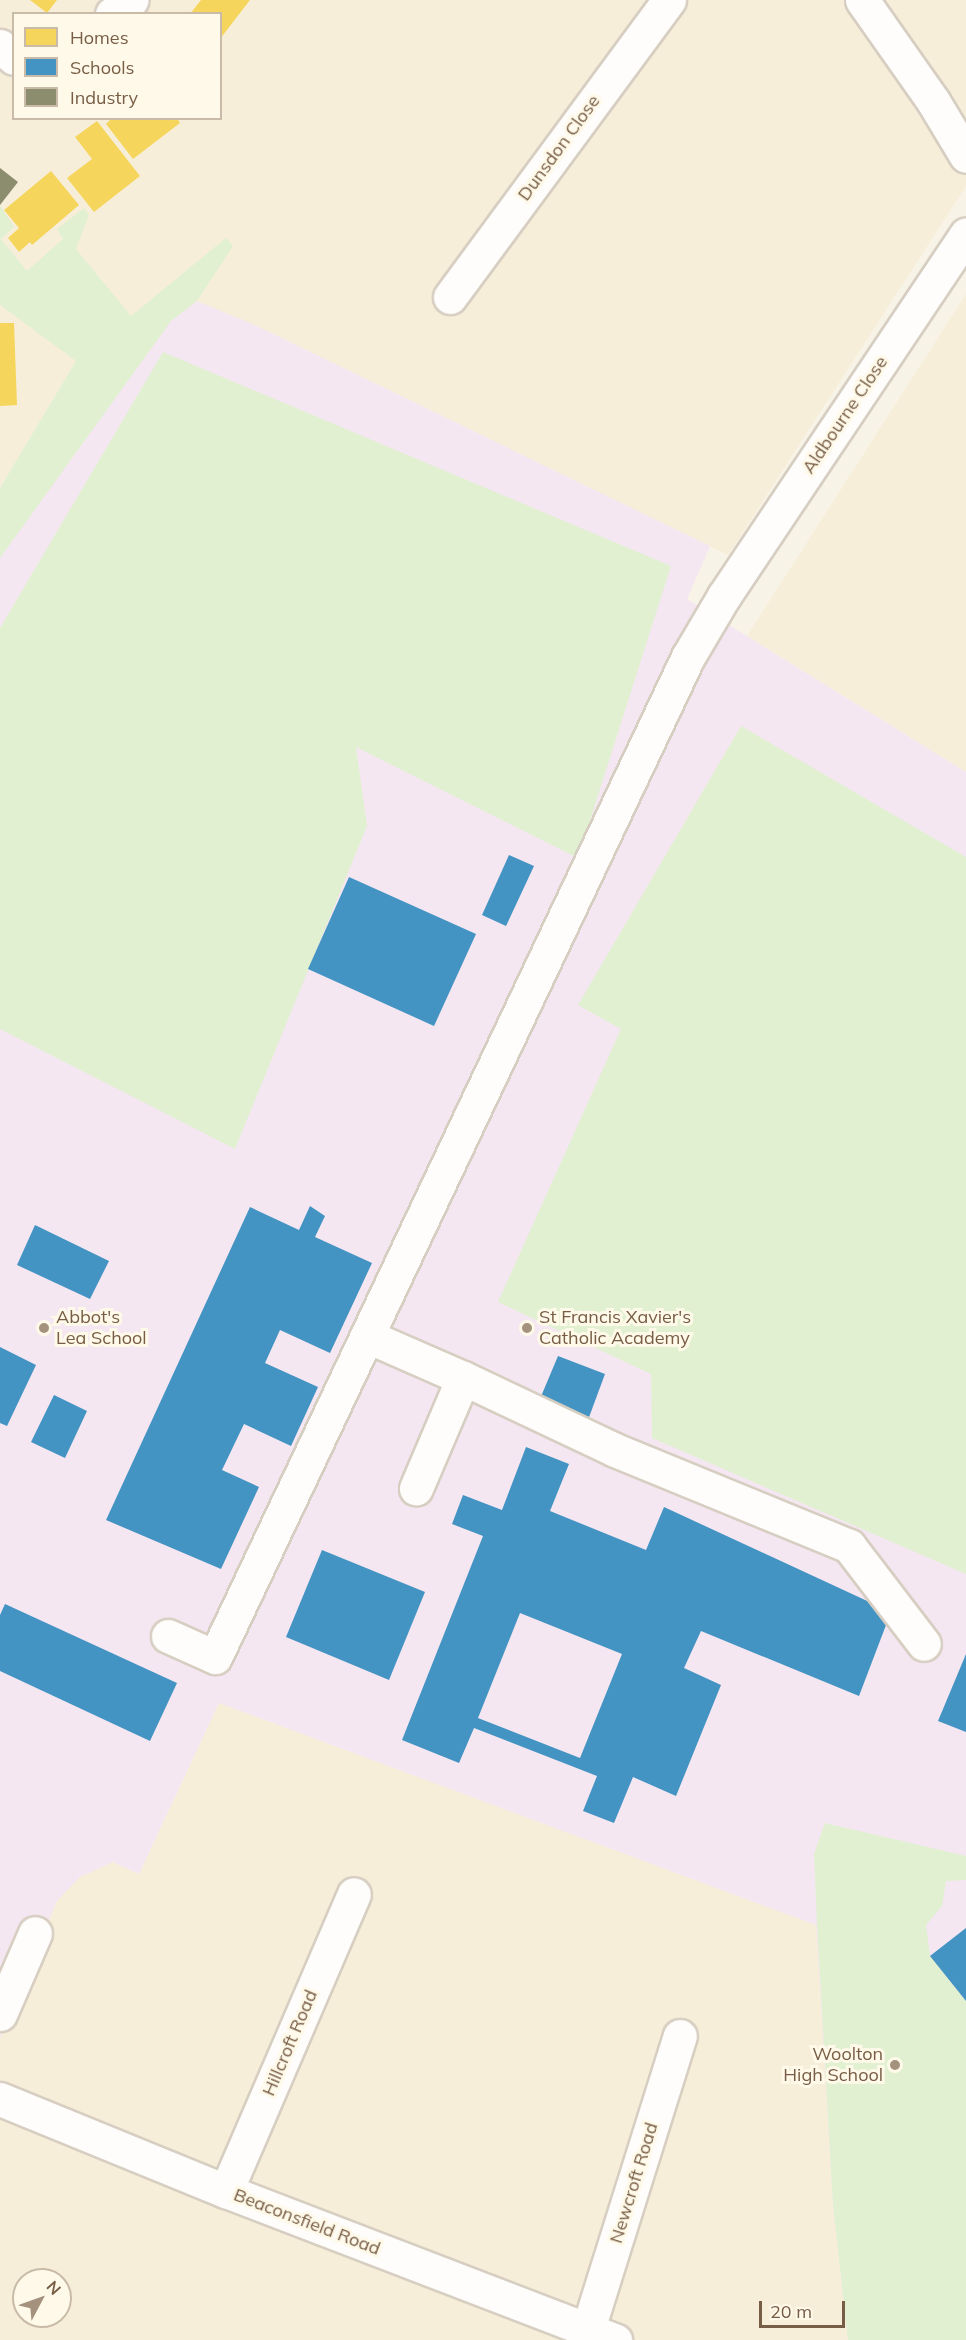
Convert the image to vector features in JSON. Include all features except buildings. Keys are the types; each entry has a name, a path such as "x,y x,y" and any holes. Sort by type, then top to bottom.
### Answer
{"street":[{"path":"115,12 131,0"},
{"name":"Dunsdon Close","path":"450,297 669,0"},
{"path":"862,0 933,101 966,156"},
{"path":"0,46 12,56"},
{"name":"Aldbourne Close","path":"168,1636 215,1657 688,657 724,596 966,235"},
{"path":"367,1336 463,1378 615,1450 849,1546 924,1644"},
{"path":"416,1488 463,1378"},
{"name":"Hillcroft Road","path":"226,2191 354,1894"},
{"path":"0,2014 35,1933"},
{"name":"Newcroft Road","path":"601,2335 680,2036"},
{"name":"Beaconsfield Road","path":"0,2099 226,2191 601,2335"}],"shaded area":[{"path":"0,0 966,0 966,186 728,555 255,325 76,361 0,488"},
{"path":"966,294 966,772 747,636"},
{"name":"St Francis Xavier's Catholic Academy","path":"197,301 255,325 710,546 687,599 966,772 966,2340 848,2340 833,2205 816,1925 219,1703 139,1874 113,1862 80,1877 57,1901 0,2038 0,488 131,316"},
{"path":"219,1703 817,1925 833,2205 848,2340 0,2340 0,2038 57,1901 80,1877 113,1862 139,1874"}],"green space":[{"path":"0,205 14,227 1,239 27,271 63,239 57,229 84,208 89,215 76,249 131,316 226,238 233,246 197,301 171,321 0,558 0,488 76,361 0,305"},
{"path":"163,352 671,566 578,858 356,747 367,826 235,1149 0,1029 0,628"},
{"path":"741,726 966,857 966,1574 652,1438 651,1374 498,1302 621,1029 578,1005"},
{"name":"Woolton High School","path":"825,1823 966,1856 966,1880 946,1881 942,1906 926,1925 930,1956 966,2001 966,2340 848,2340 833,2205 817,1925 814,1854"}],"place":[{"name":"Abbot's Lea School","path":"44,1328"},
{"name":"St Francis Xavier's Catholic Academy","path":"527,1328"},
{"name":"Woolton High School","path":"895,2065"}]}
